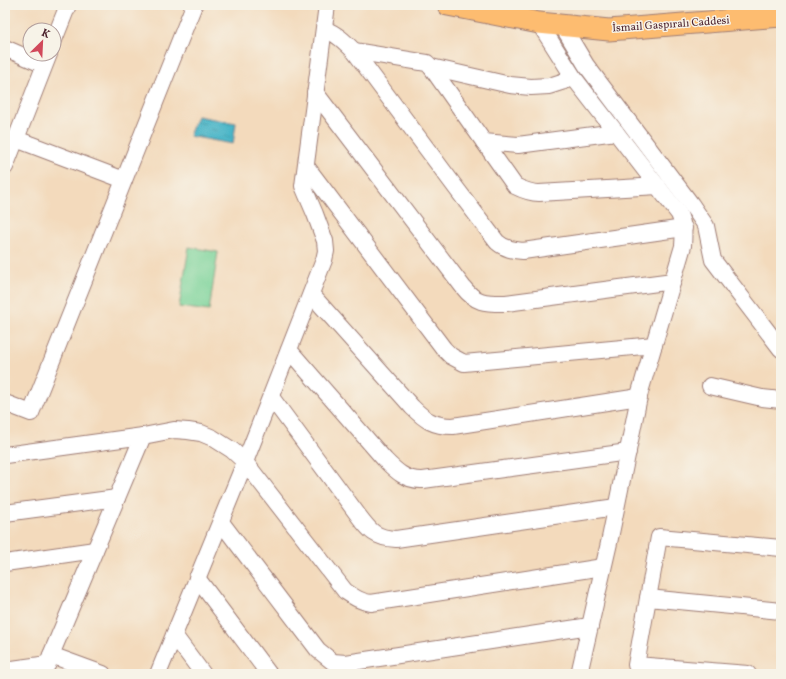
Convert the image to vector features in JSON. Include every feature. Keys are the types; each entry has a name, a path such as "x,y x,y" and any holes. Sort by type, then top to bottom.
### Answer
{"main road":[{"name":"İsmail Gaspıralı Caddesi","path":"448,5 539,23 609,30 769,13"}],"street":[{"path":"61,22 68,5"},
{"path":"5,403 31,413 194,5"},
{"path":"158,674 221,522 324,260 326,250 325,241 303,186 327,5"},
{"path":"539,23 574,78 679,214 684,228 683,246 639,397 579,674"},
{"path":"562,25 586,65 706,226 713,260 781,349"},
{"path":"324,29 331,31 338,36 354,51 456,188 497,242 502,246 523,251 684,228"},
{"path":"5,48 22,53"},
{"path":"354,51 427,63 515,186 523,190 531,193 547,193 658,186"},
{"path":"5,167 46,62"},
{"path":"431,67 510,85 531,87 549,86 574,78"},
{"path":"315,92 468,294 481,302 506,303 673,281"},
{"path":"484,142 530,144 616,132"},
{"path":"16,139 124,180"},
{"path":"306,166 444,349 451,356 464,363 654,345"},
{"path":"311,294 412,407 427,421 434,424 453,426 639,397"},
{"path":"289,350 385,460 396,470 415,480 628,452"},
{"path":"710,386 762,398 781,400"},
{"path":"271,397 370,531 375,535 389,539 396,539 616,507"},
{"path":"5,455 143,436 174,430 201,433 226,446 245,462 345,591 354,597 371,603 603,567"},
{"path":"47,664 143,436"},
{"path":"5,513 117,498"},
{"path":"221,522 318,650 333,662 346,663 590,626"},
{"path":"748,674 636,665 659,537 781,548"},
{"path":"5,563 95,550"},
{"path":"197,578 269,674"},
{"path":"648,598 781,611"},
{"path":"174,635 202,674"},
{"path":"5,670 47,664 103,674"}],"green space":[{"path":"189,247 218,252 209,311 179,307"}],"water":[{"path":"197,116 236,123 233,144 189,136"}]}
